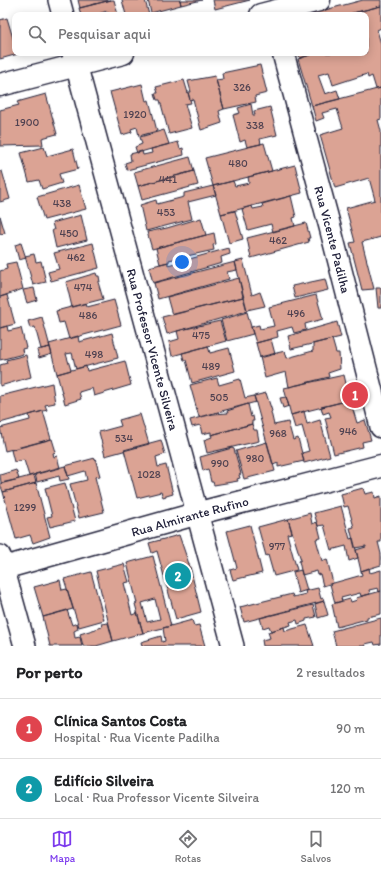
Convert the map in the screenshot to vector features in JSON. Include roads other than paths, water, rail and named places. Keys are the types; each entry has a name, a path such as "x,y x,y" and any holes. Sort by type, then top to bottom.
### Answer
{"street":[{"path":"59,0 62,12"},
{"path":"269,11 319,0"},
{"path":"0,85 75,59 99,56"},
{"name":"Rua Vicente Padilha","path":"284,56 381,426"},
{"name":"Rua Professor Vicente Silveira","path":"75,59 233,646"},
{"name":"Rua Almirante Rufino","path":"1,564 381,466"},
{"path":"1,564 25,646"}],"place":[{"name":"Clínica Santos Costa","path":"355,395"},
{"name":"Edifício Silveira","path":"178,576"}]}
